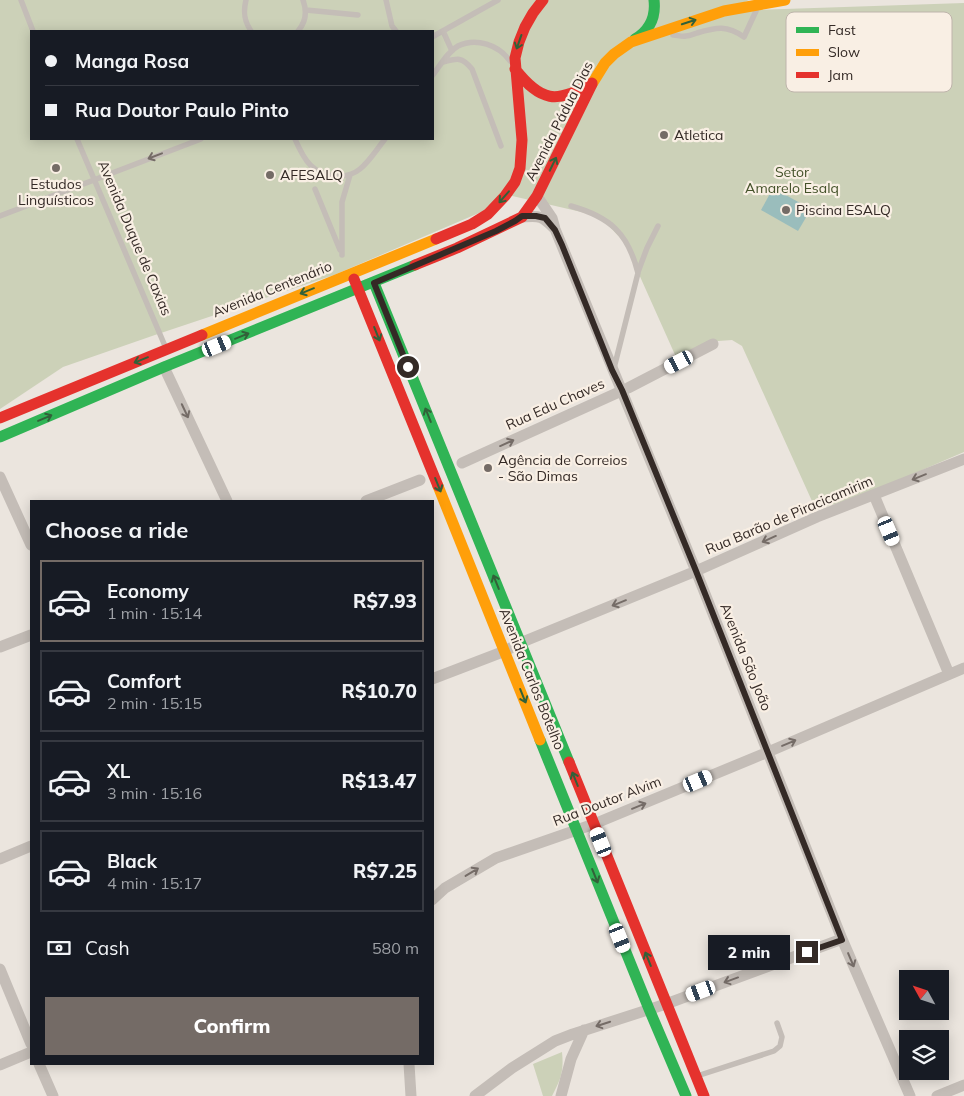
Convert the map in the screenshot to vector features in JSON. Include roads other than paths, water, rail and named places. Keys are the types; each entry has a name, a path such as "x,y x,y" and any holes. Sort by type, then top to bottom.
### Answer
{"main road":[{"name":"Avenida Pádua Dias","path":"521,153 522,140 515,58 522,33 543,0"},
{"path":"631,42 640,37 651,24 655,15 656,6 654,0"},
{"name":"Avenida Pádua Dias","path":"374,283 488,234 522,216 537,196 592,83 605,63 631,42 724,11 784,0"},
{"path":"515,68 531,88 548,96 563,97 592,83"},
{"name":"Avenida Centenário","path":"0,418 455,231 488,215 514,184 518,174 521,153"},
{"name":"Avenida Carlos Botelho","path":"352,273 649,1009 686,1096"},
{"path":"0,436 164,367 374,283"},
{"name":"Avenida Carlos Botelho","path":"374,283 704,1096"}],"street":[{"name":"Avenida São João","path":"537,196 552,218 555,230 612,370 622,390 696,571 842,940 910,1096"},
{"path":"522,216 545,218 555,230"},
{"name":"Rua Edu Chaves","path":"462,463 622,390 713,344"},
{"path":"164,367 226,500"},
{"name":"Rua Barão de Piracicamirim","path":"434,678 505,651 520,643 696,571 817,517 964,459"},
{"path":"0,477 30,543"},
{"path":"369,500 420,480"},
{"path":"874,495 949,674"},
{"path":"0,647 30,634"},
{"name":"Rua Doutor Alvim","path":"434,898 445,888 496,858 594,824 964,668"},
{"path":"0,858 30,846"},
{"path":"476,1096 512,1068 555,1041 666,1004 842,940"},
{"path":"0,969 30,1042"},
{"path":"561,1096 572,1059 584,1030"},
{"path":"0,1065 30,1052"},
{"path":"40,1065 53,1096"},
{"path":"409,1065 412,1096"},
{"path":"937,1096 964,1085"}],"lane":[{"path":"21,0 33,30"},
{"path":"240,0 245,21 250,30"},
{"path":"245,21 243,11 246,0"},
{"path":"299,30 302,27 306,10 303,0"},
{"path":"386,0 392,26 395,30"},
{"path":"434,36 498,0"},
{"path":"658,32 685,37 719,27 729,29 744,37 750,22 763,3"},
{"path":"306,10 358,15"},
{"path":"443,31 452,51"},
{"path":"434,73 452,51 466,44 476,42 486,44 502,52 515,68"},
{"path":"443,62 459,59 466,62 472,70 501,146"},
{"name":"Avenida Duque de Caxias","path":"77,140 166,349"},
{"path":"0,216 198,140"},
{"path":"295,140 301,154 309,165 331,176 341,176 358,170 384,140"},
{"path":"315,189 342,255 342,202 350,174"},
{"path":"570,206 588,210 619,231 628,243 638,273"},
{"path":"612,370 638,273 647,248 658,226"},
{"path":"696,1077 714,1069 774,1050 780,1046 782,1037 777,1023"}],"water":[{"name":"Piscina ESALQ","path":"773,188 811,209 798,231 761,210"}],"place":[{"name":"Atletica","path":"664,135"},
{"name":"Estudos Linguísticos","path":"56,168"},
{"name":"AFESALQ","path":"270,175"},
{"name":"Piscina ESALQ","path":"786,210"},
{"name":"Agência de Correios - São Dimas","path":"488,468"}],"park label":[{"name":"Setor Amarelo Esalq","path":"792,180"}]}
